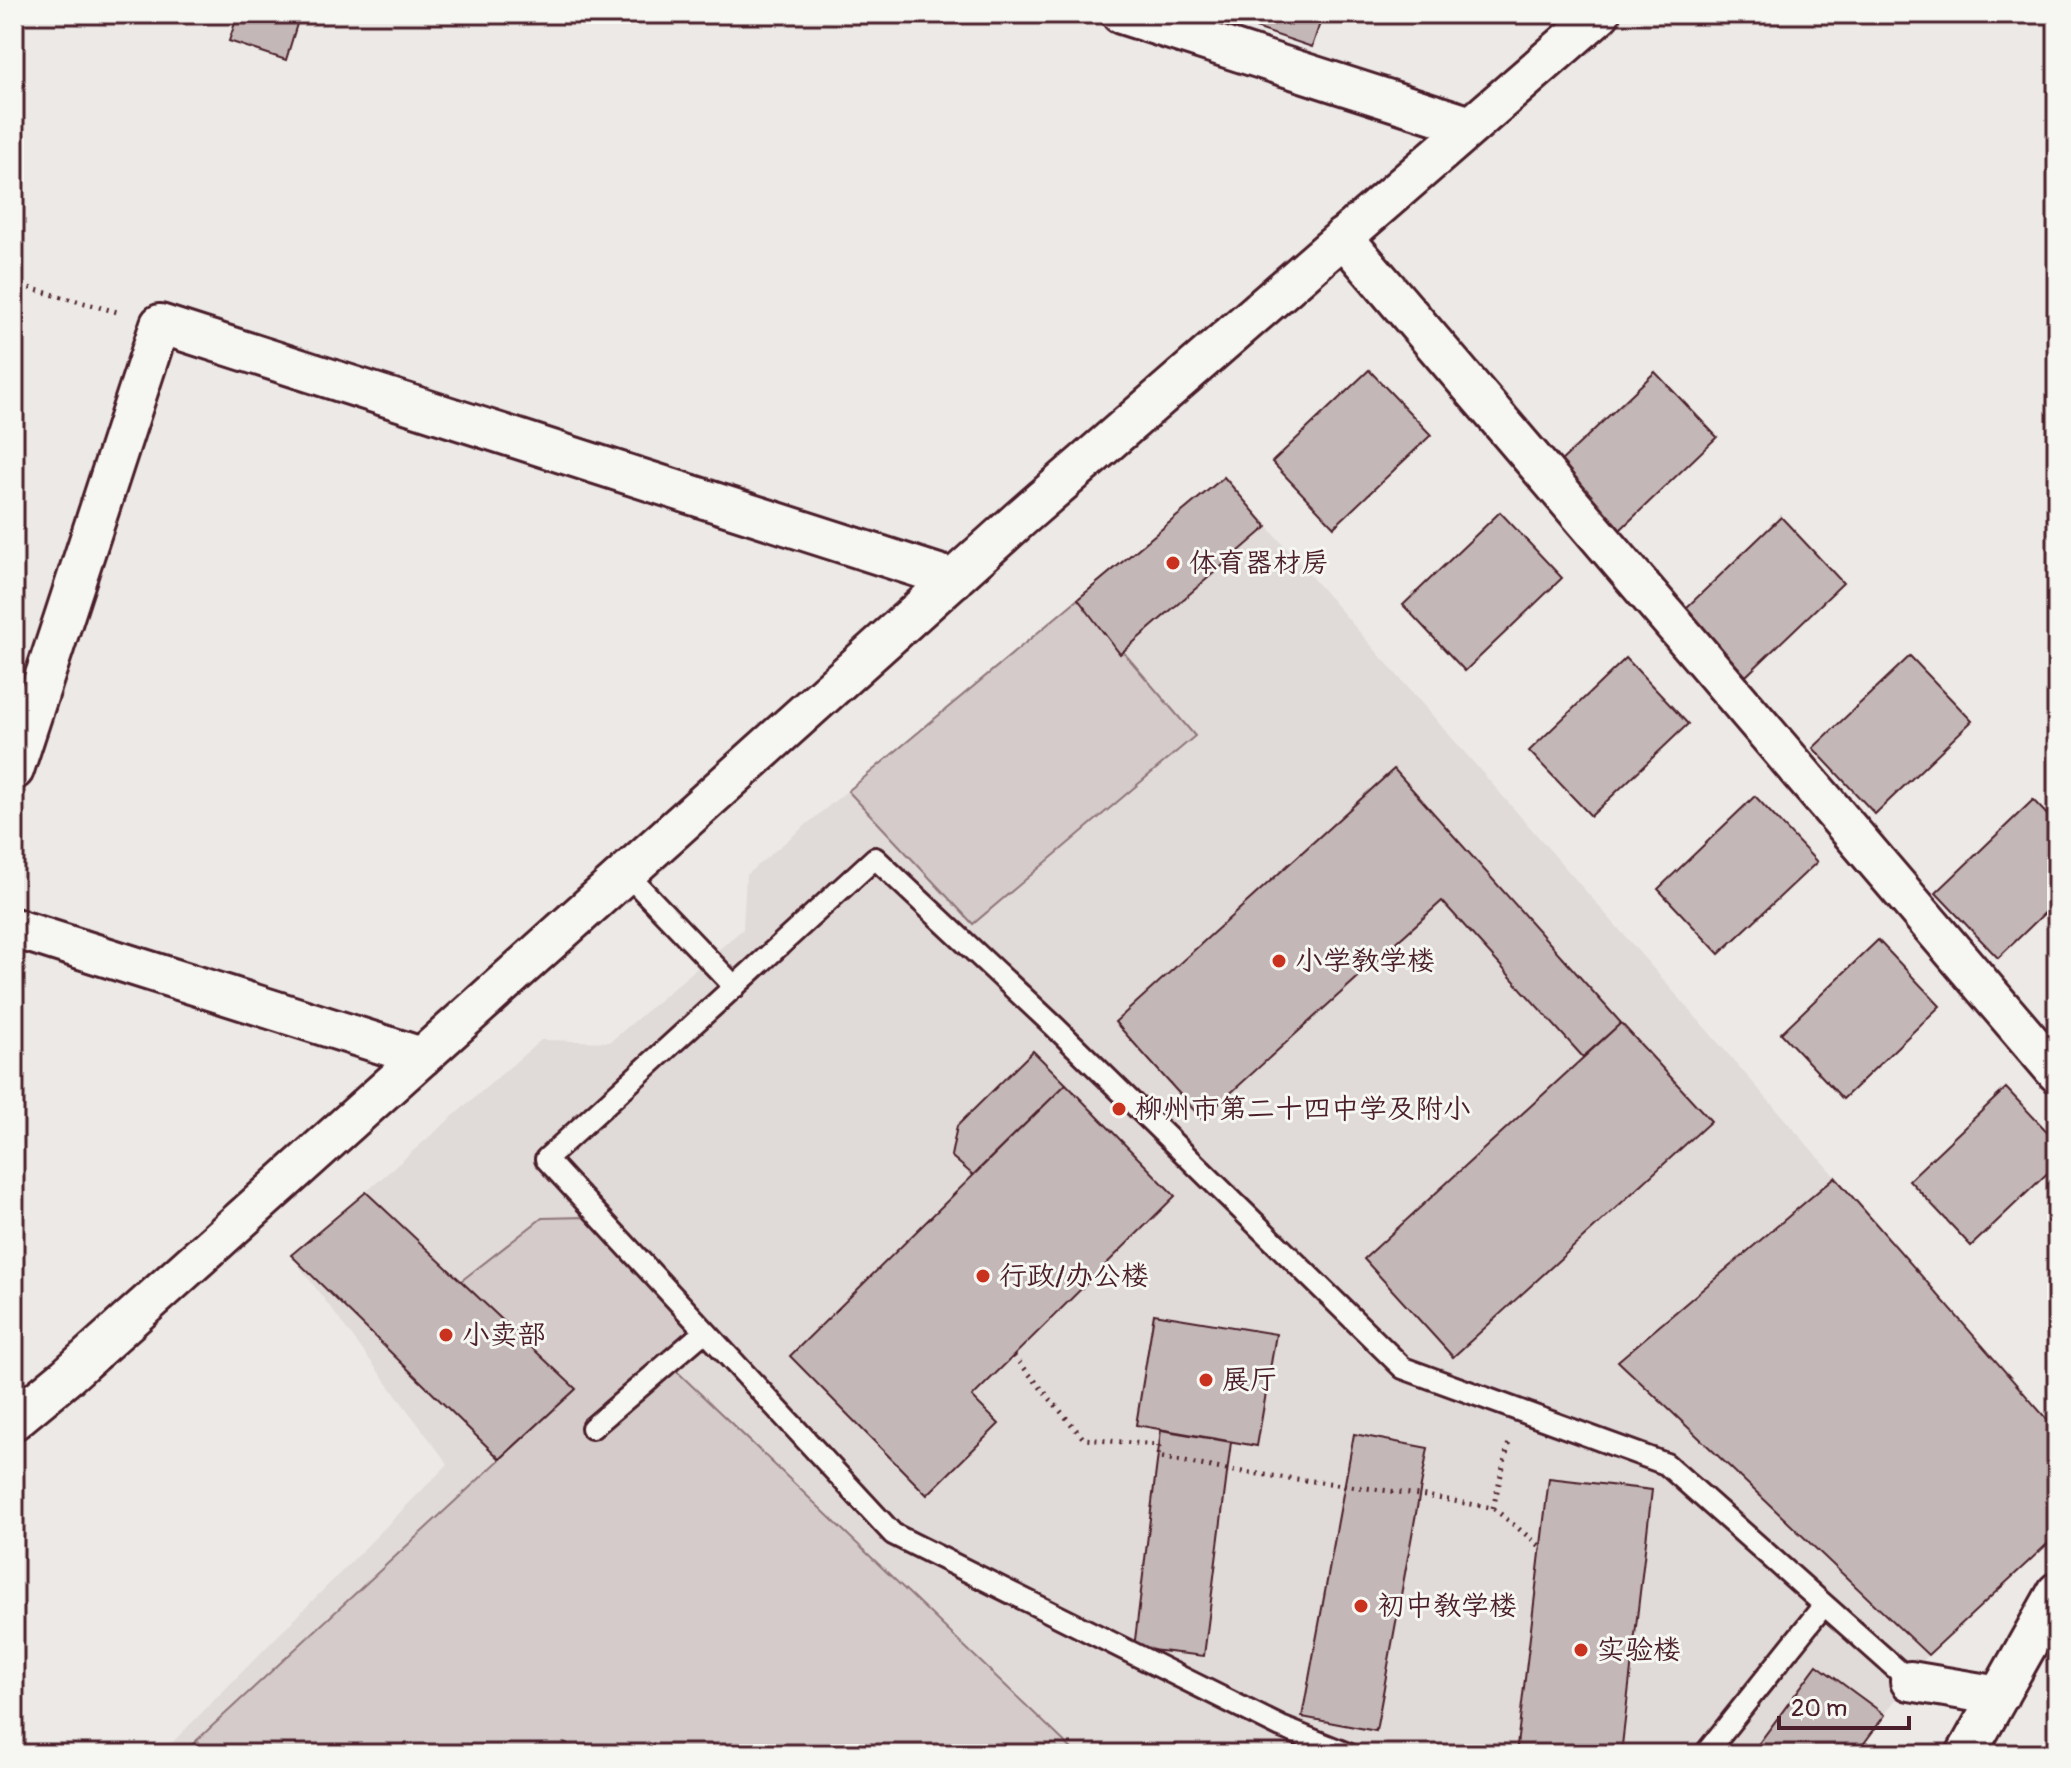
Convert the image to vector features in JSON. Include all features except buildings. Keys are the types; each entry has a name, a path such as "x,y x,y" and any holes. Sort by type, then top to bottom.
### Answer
{"street":[{"path":"1121,14 1471,126"},
{"path":"14,1420 66,1377 954,579 1600,14"},
{"path":"1343,237 2057,1073"},
{"path":"14,770 160,324 954,579"},
{"path":"14,928 422,1057"},
{"path":"1966,1754 2057,1592"},
{"path":"1910,1681 1999,1696"}],"lane":[{"path":"1348,1754 1281,1727 893,1534 546,1159 875,858 1055,1027 1403,1368 1666,1464 1910,1681"},
{"path":"626,873 735,987"},
{"path":"592,1428 705,1331"},
{"path":"1705,1754 1824,1605"}],"path":[{"path":"14,284 160,324"},
{"path":"1014,1356 1084,1439 1159,1445 1158,1457 1227,1470 1420,1495 1493,1508 1540,1546"},
{"path":"1493,1508 1517,1410"}],"shaded area":[{"name":"柳州市第二十四中学及附小","path":"1224,477 2057,1431 1928,1655 1856,1754 161,1754 448,1464 291,1255 541,1040 610,1042 743,929 746,875"},
{"path":"1078,599 1195,736 973,924 848,791"},
{"path":"586,1217 693,1330 664,1359 1077,1754 182,1754 575,1390 461,1281 542,1218"}],"place":[{"name":"体育器材房","path":"1173,563"},
{"name":"小学教学楼","path":"1279,961"},
{"name":"柳州市第二十四中学及附小","path":"1119,1109"},
{"name":"行政/办公楼","path":"983,1276"},
{"name":"小卖部","path":"446,1335"},
{"name":"展厅","path":"1206,1380"},
{"name":"初中教学楼","path":"1361,1606"},
{"name":"实验楼","path":"1581,1650"}]}
